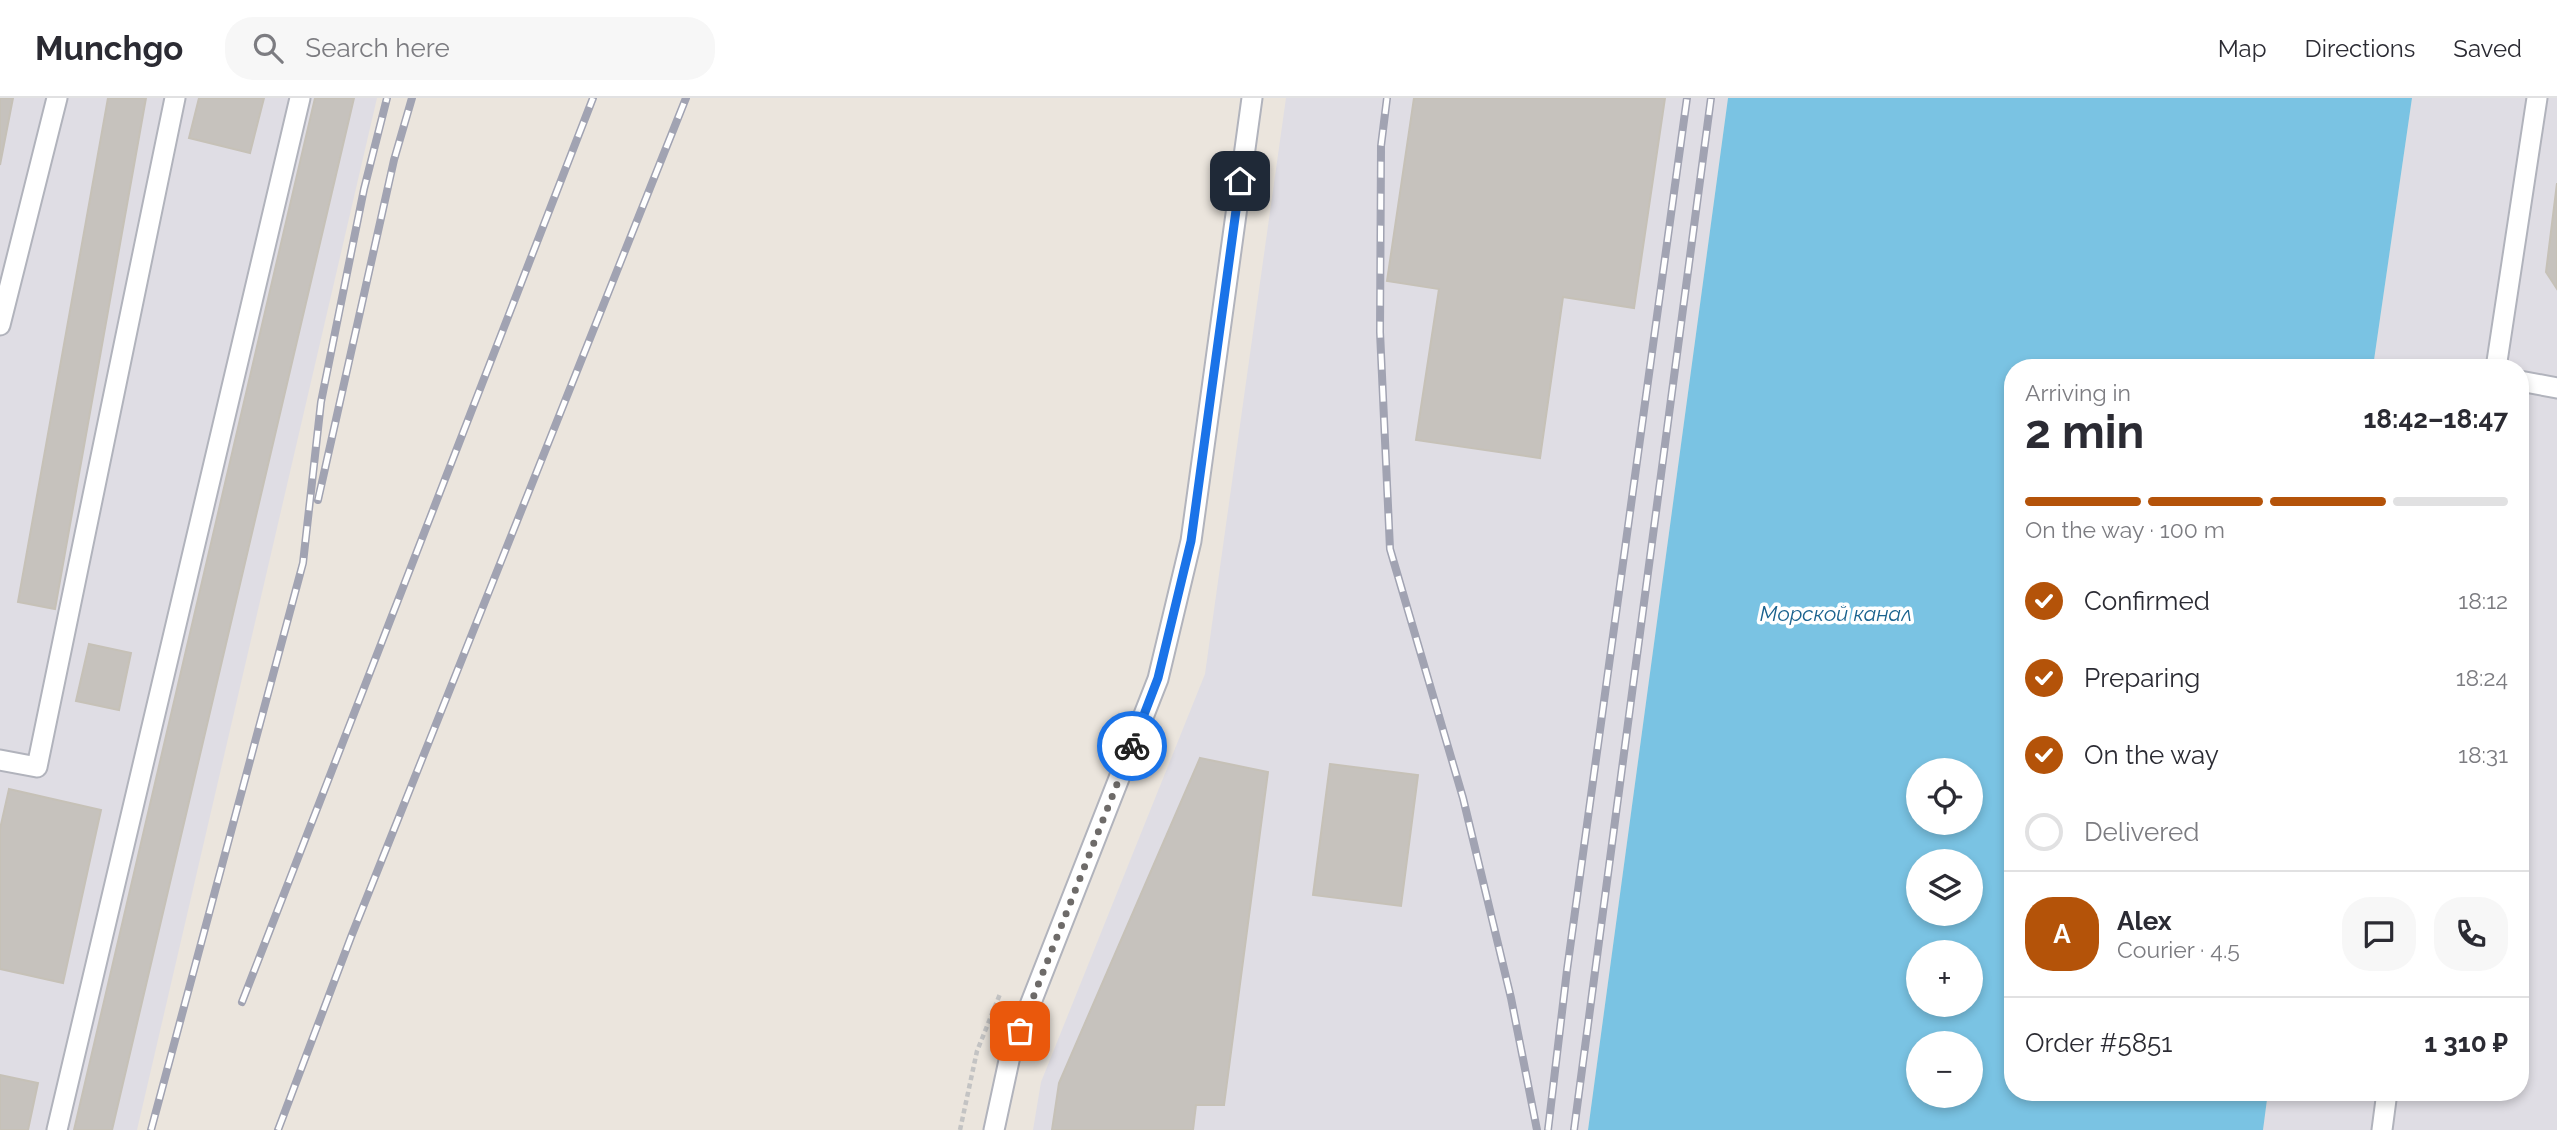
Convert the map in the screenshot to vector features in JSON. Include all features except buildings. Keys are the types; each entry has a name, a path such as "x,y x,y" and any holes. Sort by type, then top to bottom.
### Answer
{"lane":[{"path":"0,325 57,98"},
{"path":"0,760 37,767 175,98"},
{"path":"57,1130 300,98"},
{"path":"994,1130 1010,1056 1158,678 1191,541 1252,98"},
{"path":"2497,359 2536,98"},
{"path":"2529,383 2557,388"},
{"path":"2382,1130 2386,1101"}],"path":[{"path":"960,1130 977,1051 1003,986"}],"shaded area":[{"path":"0,98 377,98 137,1130 0,1130"},
{"path":"1286,98 1728,98 1588,1130 1033,1130 1041,1082 1205,674"},
{"path":"2412,98 2557,98 2557,1130 2263,1130 2267,1101 2529,1101 2529,359 2374,359"}],"water":[{"name":"Морской канал","path":"1728,98 2412,98 2374,359 2004,359 2004,1101 2267,1101 2263,1130 1588,1130"}],"railway":[{"path":"151,1130 303,563 321,402 364,189 387,98"},
{"path":"318,500 394,160 412,98"},
{"path":"242,1002 593,98"},
{"path":"278,1130 351,937 686,98"},
{"path":"1387,98 1381,146 1380,332 1390,549 1463,798 1511,998 1537,1130"},
{"path":"1548,1130 1567,970 1687,98"},
{"path":"1574,1130 1711,98"}],"way so far":[{"path":"1020,1031 1132,746"}],"route":[{"path":"1132,746 1158,678 1191,541 1240,181"}]}
